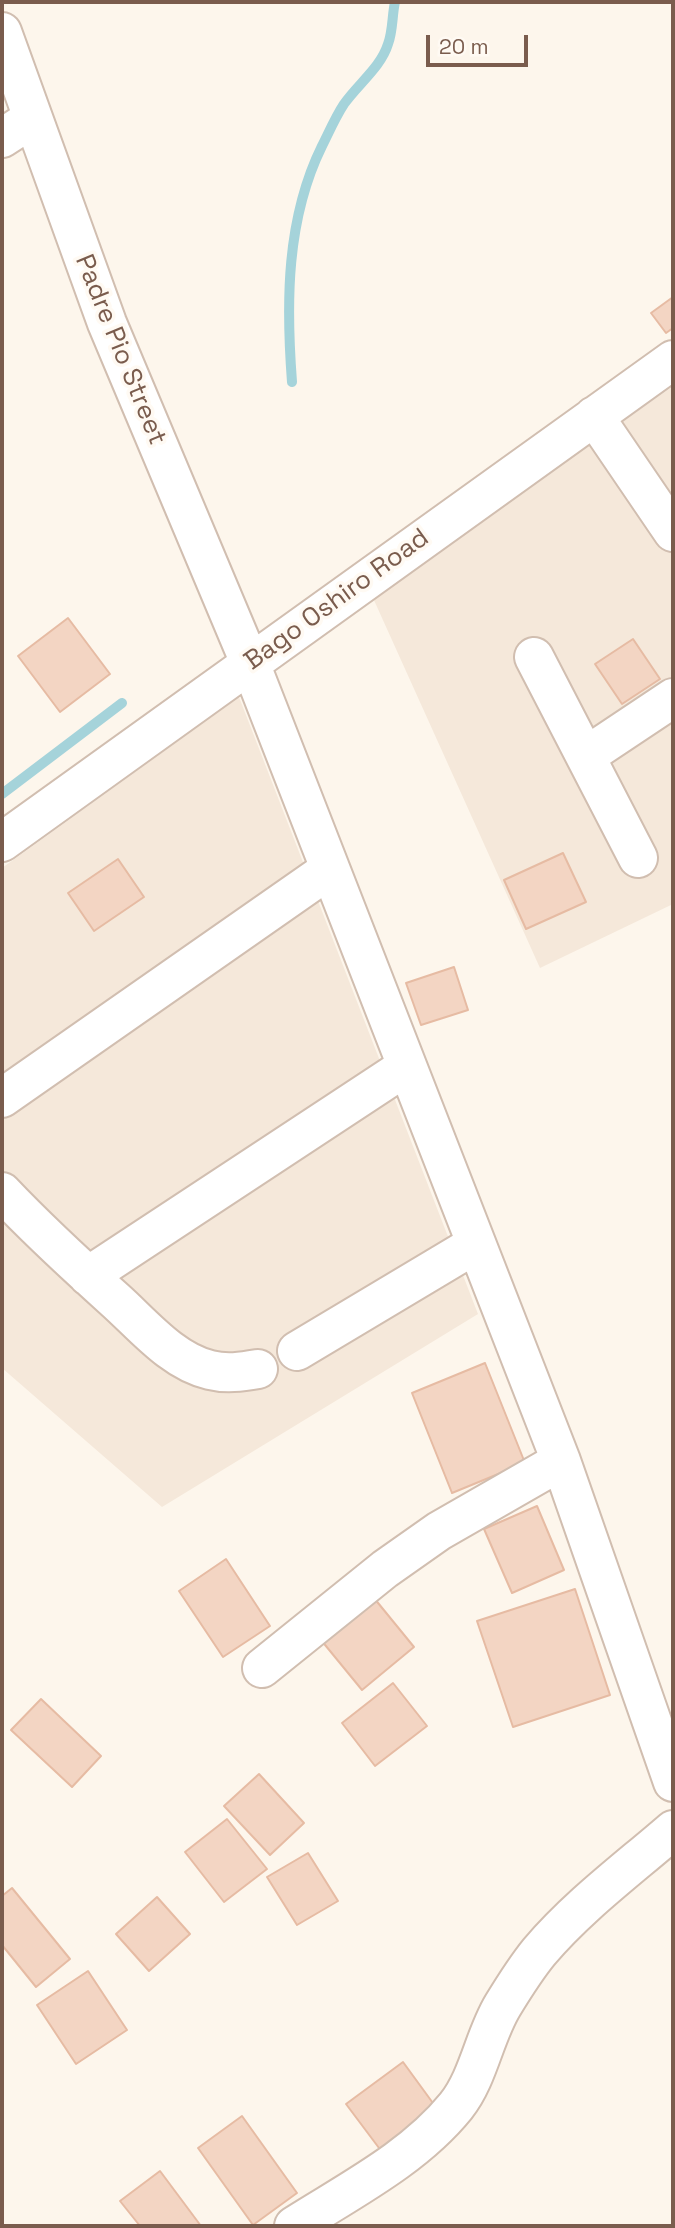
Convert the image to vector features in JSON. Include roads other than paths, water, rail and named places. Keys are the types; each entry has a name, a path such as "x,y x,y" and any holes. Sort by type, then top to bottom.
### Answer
{"street":[{"name":"Padre Pio Street","path":"2,32 17,128 107,323 250,663 561,1461 673,1782"},
{"name":"Bago Oshiro Road","path":"2,842 673,360"},
{"path":"594,416 673,532"},
{"path":"534,657 638,859"},
{"path":"586,757 673,698"},
{"path":"2,1098 330,869"},
{"path":"88,1276 407,1066"},
{"path":"2,1192 167,1348 209,1370 234,1373 258,1369"},
{"path":"297,1351 476,1244"},
{"path":"262,1668 385,1569 439,1531 561,1461"},
{"path":"294,2226 387,2167 428,2135 457,2105 501,2008 539,1952 580,1911 673,1829"}],"waterway":[{"path":"292,382 289,292 301,203 310,174 338,114 385,52 391,34 395,2"},
{"path":"2,794 122,703"}]}
